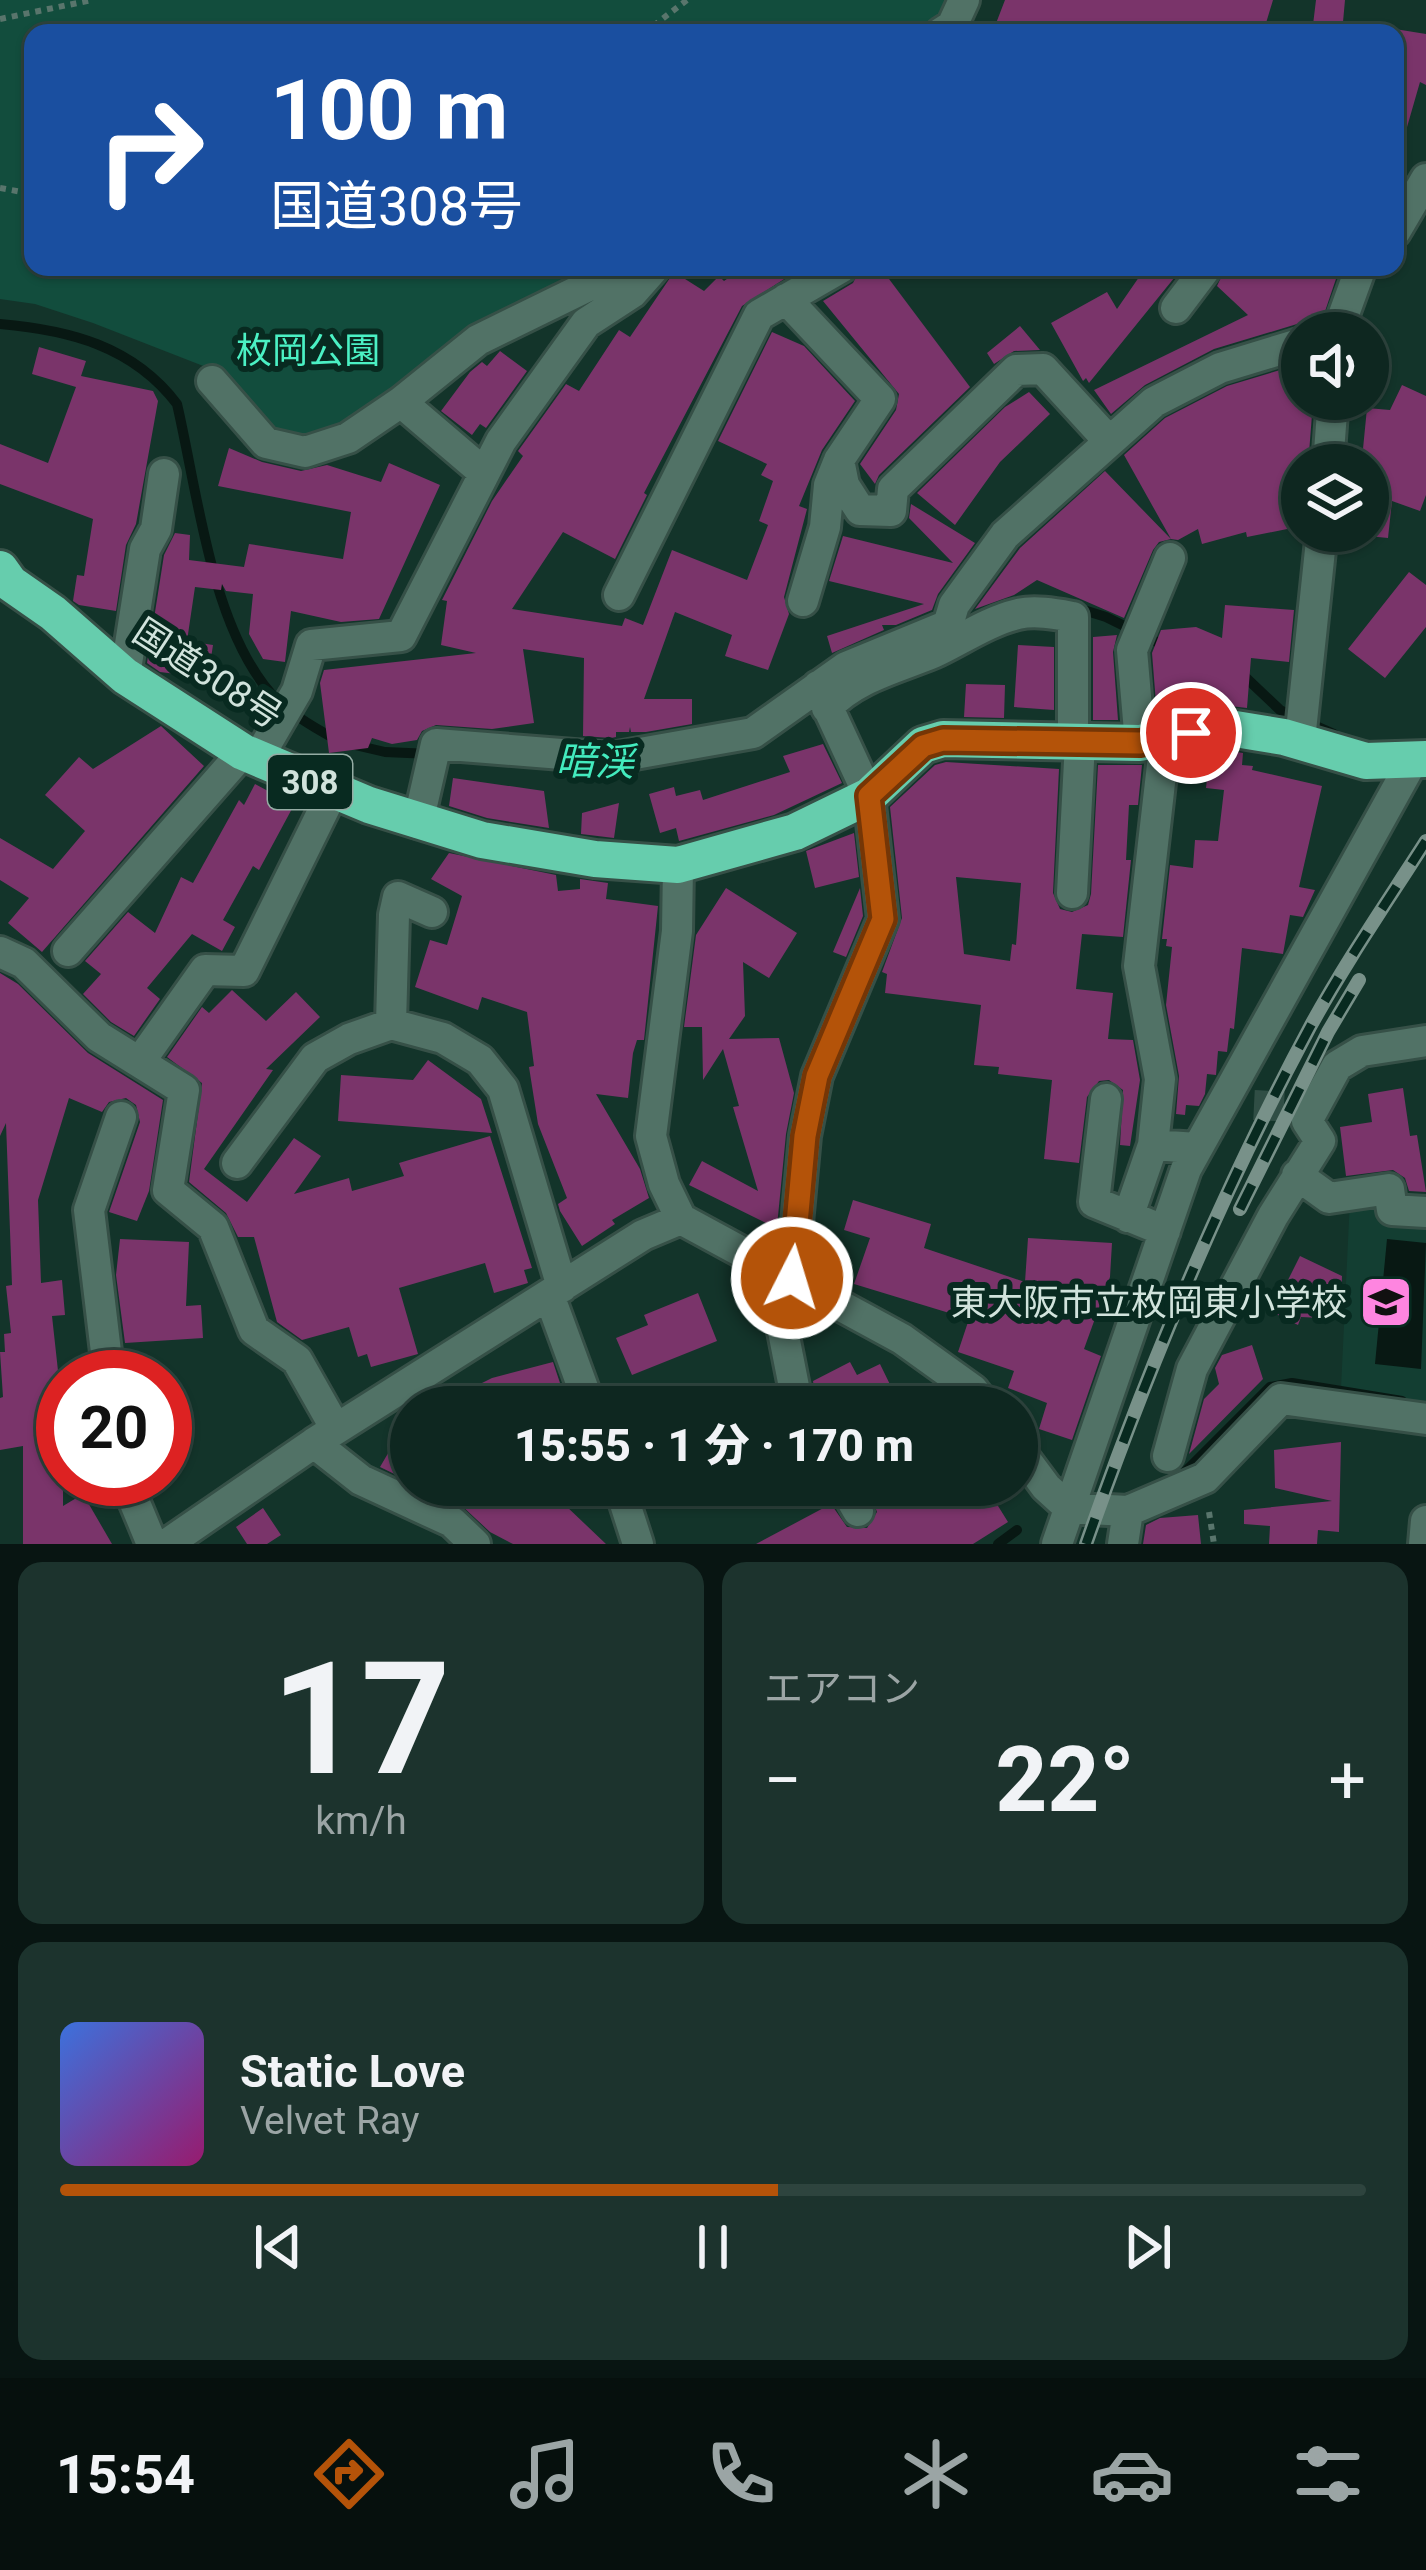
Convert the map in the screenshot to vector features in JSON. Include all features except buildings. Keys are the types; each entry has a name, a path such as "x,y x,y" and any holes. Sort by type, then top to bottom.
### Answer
{"highway":[{"name":"国道308号","path":"0,569 10,583 124,676 251,755 418,823 482,840 595,859 678,865 795,832 869,796 923,746 943,740 1152,741 1217,726 1301,728 1366,760 1419,759"}],"street":[{"path":"1404,217 1425,182"},
{"path":"212,381 266,443 305,452 348,438 478,340 610,276"},
{"path":"68,951 278,725 297,691 311,644 401,636 501,441 586,323 632,293 647,276"},
{"path":"619,595 758,315 826,276"},
{"path":"1176,308 1200,276"},
{"path":"1344,312 1358,276"},
{"path":"786,299 880,400 838,460 802,601"},
{"path":"418,823 436,744 612,758 753,733 822,695 846,667 948,625 954,605 1005,535 1154,402 1220,368 1281,349"},
{"path":"838,460 844,485 860,510 891,511 893,489 1016,370 1043,369 1108,440"},
{"path":"401,402 483,472"},
{"path":"124,676 164,474"},
{"path":"1301,728 1320,552"},
{"path":"1128,1217 1153,1144 1160,1078 1139,965 1152,741 1137,638 1170,558"},
{"path":"822,695 839,695 885,670 1021,614 1073,617 1077,743 1072,893"},
{"path":"794,1386 781,1321 805,1136 817,1076 883,919 869,796 822,695"},
{"path":"1057,1544 1186,1169 1419,759"},
{"path":"141,1060 205,970 244,971 333,791"},
{"path":"678,865 677,931 651,1136 680,1219 902,1339 967,1386"},
{"path":"391,1024 398,897 432,912"},
{"path":"0,952 24,963 99,1036 184,1090 168,1190 213,1227 254,1330 297,1360 325,1436 361,1480 452,1522 475,1544"},
{"path":"237,1163 315,1058 349,1039 391,1024 442,1038 480,1060 503,1089 584,1386"},
{"path":"1168,1456 1192,1369 1297,1174 1320,1141 1307,1121 1336,1066 1362,1051 1426,1041"},
{"path":"1106,1099 1094,1202 1165,1231"},
{"path":"1222,1104 1254,1105"},
{"path":"106,1350 89,1210 121,1117"},
{"path":"1153,1144 1197,1148"},
{"path":"1297,1174 1329,1198 1389,1190 1392,1210 1426,1211"},
{"path":"167,1544 325,1436 643,1235 680,1219"},
{"path":"1038,1476 1070,1508 1127,1511 1204,1478 1281,1399 1426,1419"},
{"path":"136,1506 152,1544"},
{"path":"626,1506 638,1544"},
{"path":"1123,1544 1127,1511"},
{"path":"1424,1544 1426,1521"}],"path":[{"path":"0,19 92,0"},
{"path":"655,24 686,0"}],"shaded area":[{"name":"東大阪市立枚岡東小学校","path":"1350,1199 1426,1216 1426,1402 1341,1388"},
{"path":"1387,1239 1426,1243 1421,1369 1375,1364"}],"green space":[{"name":"枚岡公園","path":"0,0 952,0 930,24 24,24 24,276 593,276 422,371 339,429 306,441 274,432 211,369 93,323 35,304 0,299"}],"waterway":[{"name":"暗渓","path":"0,324 98,344 140,368 177,404 208,550 230,623 246,656 279,702 337,740"},
{"name":"暗渓","path":"1074,607 1167,647"},
{"name":"暗渓","path":"1241,673 1280,710 1334,734"},
{"name":"暗渓","path":"355,745 431,754"},
{"path":"1183,1474 1270,1387 1292,1383 1402,1401"},
{"path":"998,1544 1017,1530"}],"tunnel":[{"path":"1254,1105 1314,1108"}],"railway":[{"path":"1086,1544 1161,1346 1247,1152 1323,1003 1426,841"},
{"path":"1240,1209 1359,980"}],"place":[{"name":"東大阪市立枚岡東小学校","path":"1386,1302"}],"route":[{"path":"792,1278 805,1136 817,1076 883,919 869,796 923,746 943,740 1140,743 1191,733"}]}
